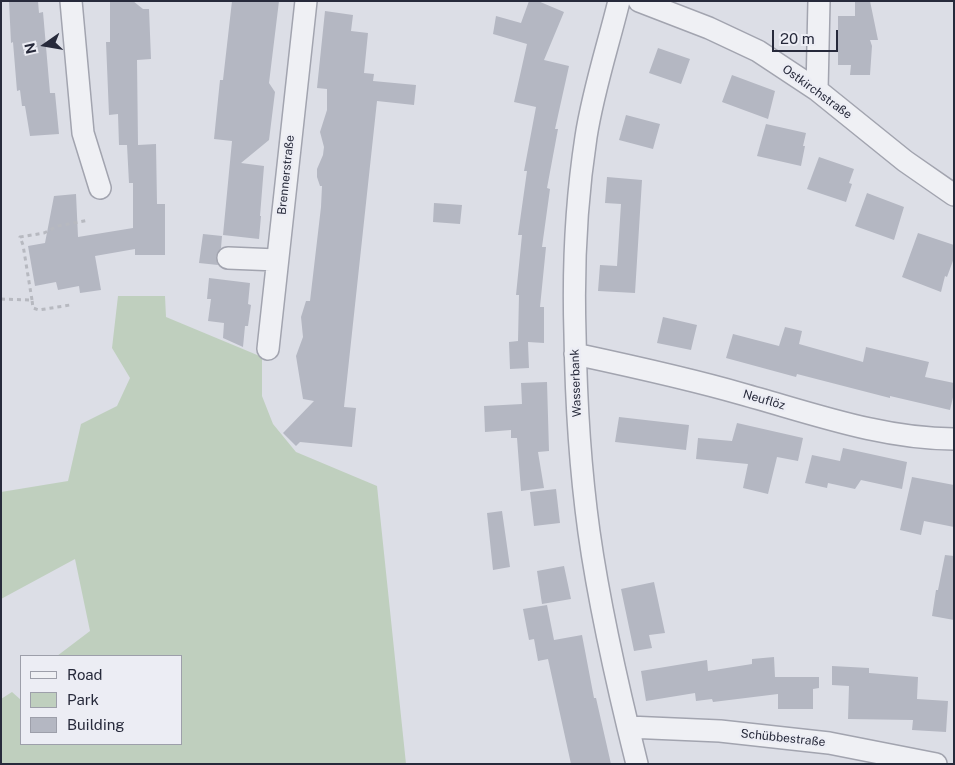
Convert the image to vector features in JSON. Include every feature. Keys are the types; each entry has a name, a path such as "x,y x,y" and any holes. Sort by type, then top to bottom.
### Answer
{"street":[{"path":"71,1 83,133 100,188"},
{"name":"Brennerstraße","path":"268,349 306,1"},
{"name":"Wasserbank","path":"619,1 586,136 579,192 574,291 575,354 577,412 589,531 599,590 637,764"},
{"name":"Ostkirchstraße","path":"639,1 709,28 758,50 817,90 905,161 954,195"},
{"path":"817,90 819,1"},
{"path":"228,258 277,260"},
{"name":"Neuflöz","path":"575,354 697,381 876,430 931,439 954,439"},
{"name":"Schübbestraße","path":"628,727 720,731 829,743 936,764"}],"path":[{"path":"70,305 39,310 33,308 23,245 20,237 44,233 58,226 89,220"},
{"path":"1,299 32,300"}],"green space":[{"path":"118,296 165,296 166,317 262,357 262,396 273,424 296,452 377,486 406,764 1,764 1,699 12,692 20,699 20,745 182,745 182,655 58,655 90,631 75,559 1,599 1,492 68,481 81,424 117,406 130,378 112,348"}],"building":[{"path":"9,1 38,1 39,13 43,12 50,93 55,93 59,134 30,136 25,106 22,106 20,90 17,91 13,42 11,43"},
{"path":"110,1 133,1 143,9 149,9 151,59 137,60 138,145 156,144 157,204 165,204 165,255 135,255 135,249 95,256 101,290 80,293 79,286 58,290 56,282 35,286 28,246 45,243 54,196 76,194 78,237 133,228 133,183 129,183 127,145 119,145 118,114 109,115 106,42 110,42"},
{"path":"232,1 279,1 269,83 275,92 269,140 241,163 264,166 259,239 223,235 232,141 214,139 220,80 223,80"},
{"path":"529,1 538,1 564,12 544,60 569,66 555,129 558,129 547,188 550,189 542,247 546,247 540,307 544,307 544,343 528,342 529,368 510,369 509,342 518,341 519,295 516,295 522,235 518,235 527,171 524,171 536,107 514,102 527,44 493,34 496,16 521,23"},
{"path":"855,1 870,1 878,40 870,40 872,46 870,75 850,75 851,65 838,65 838,16 855,16"},
{"path":"325,11 353,15 351,31 368,33 364,73 374,74 373,81 416,85 414,105 377,101 344,407 356,408 352,447 300,442 296,446 283,433 314,401 303,399 296,356 303,337 301,317 306,301 310,301 321,207 322,186 320,186 317,177 317,169 324,147 320,132 327,110 327,89 317,88"},
{"path":"658,48 690,59 681,84 649,73"},
{"path":"732,75 775,91 768,119 722,102"},
{"path":"626,115 660,124 653,149 619,140"},
{"path":"766,124 806,133 801,166 757,156"},
{"path":"819,157 854,169 849,183 852,184 846,202 807,189"},
{"path":"607,177 642,180 635,293 598,291 600,265 617,266 621,204 605,203"},
{"path":"867,193 904,207 894,240 855,226"},
{"path":"434,203 462,205 460,224 433,222"},
{"path":"918,233 954,245 954,258 947,277 945,276 941,292 902,277"},
{"path":"203,234 222,236 221,248 216,257 218,265 199,263"},
{"path":"209,278 250,283 248,304 251,305 248,326 245,326 243,347 223,338 224,323 208,321 211,299 207,299"},
{"path":"663,317 697,325 691,350 657,343"},
{"path":"785,327 802,331 799,344 863,362 866,347 929,362 925,377 954,383 950,410 890,396 890,398 797,374 796,377 726,358 733,334 779,346"},
{"path":"547,382 549,451 538,452 544,488 521,491 517,438 511,438 511,430 485,432 484,406 522,404 521,383"},
{"path":"619,417 689,425 686,450 615,442"},
{"path":"737,423 803,438 798,461 777,457 768,494 743,488 748,464 696,459 698,438 732,441"},
{"path":"843,448 907,462 902,489 861,480 855,489 828,483 827,488 805,483 812,455 840,461"},
{"path":"912,477 954,485 954,527 924,521 921,535 900,530"},
{"path":"556,489 560,523 534,526 530,492"},
{"path":"502,511 510,567 493,570 487,513"},
{"path":"945,555 954,556 954,620 932,616 936,590 938,590"},
{"path":"564,566 571,599 542,604 537,571"},
{"path":"654,582 665,633 649,635 652,648 634,651 621,589"},
{"path":"547,605 554,640 582,635 594,698 596,698 611,764 571,764 548,659 538,661 534,639 529,640 523,609"},
{"path":"774,657 775,677 819,677 819,688 813,689 813,709 778,709 778,694 713,702 712,699 696,701 695,693 646,701 641,671 707,660 708,671 752,664 752,659"},
{"path":"832,666 869,668 869,673 918,677 917,699 948,701 946,732 912,730 913,720 848,719 849,686 832,685"}]}
